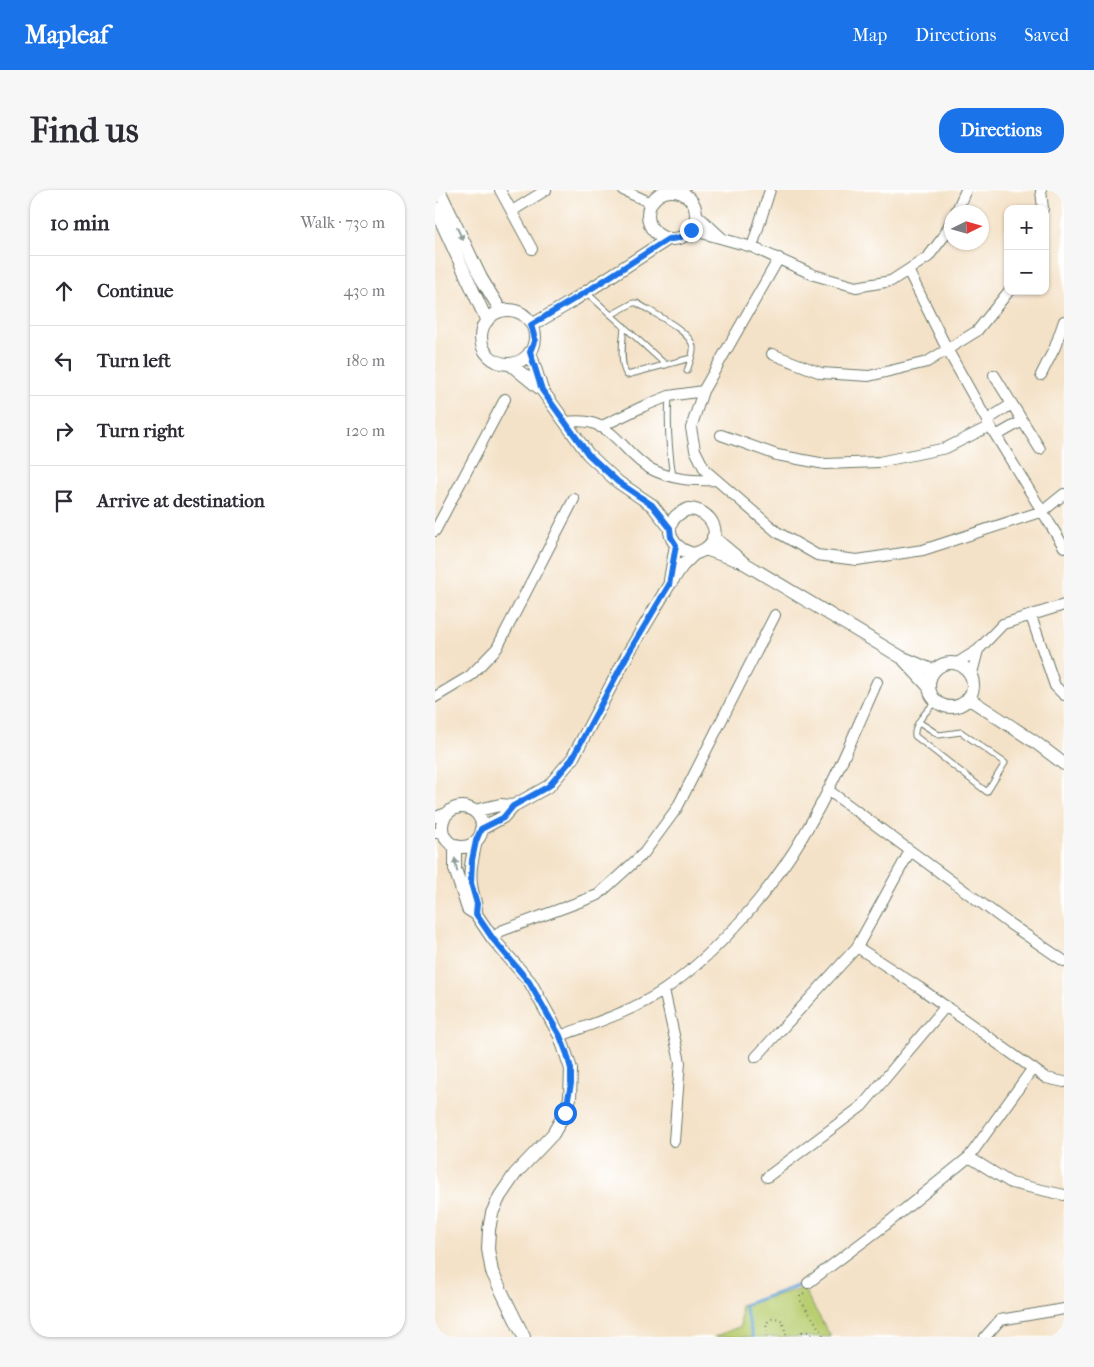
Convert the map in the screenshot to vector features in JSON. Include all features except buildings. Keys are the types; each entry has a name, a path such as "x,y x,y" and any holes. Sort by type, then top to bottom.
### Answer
{"street":[{"path":"439,190 481,278 501,311"},
{"path":"500,190 533,249"},
{"path":"512,211 546,190"},
{"path":"623,190 651,203"},
{"path":"669,190 689,194 696,214 691,230 677,239 668,239 655,232 651,227 648,215 651,203 662,193 669,190"},
{"path":"752,247 770,190"},
{"path":"958,205 966,190"},
{"path":"1041,190 1043,205"},
{"path":"435,208 487,321"},
{"path":"696,214 723,239"},
{"path":"691,230 752,247 814,275 855,287 891,281 928,258 944,236"},
{"path":"639,258 655,232"},
{"path":"531,325 668,239"},
{"path":"779,258 703,391 691,428 695,450 705,470 777,532 817,555 857,560 923,550 1043,511 1064,494"},
{"path":"908,270 947,349 996,436 1064,547"},
{"path":"772,354 821,373 869,376 927,362 977,331 1006,295"},
{"path":"508,310 522,314 531,325 535,339 530,352 518,363 501,364 493,360 486,354 482,346 482,328 487,321 501,311 508,310"},
{"path":"1041,375 1055,348 1064,321"},
{"path":"530,352 542,390"},
{"path":"510,364 542,390 588,454 618,482 652,505 670,528"},
{"path":"994,375 1040,449"},
{"path":"600,427 669,396 703,391"},
{"path":"435,531 505,399"},
{"path":"721,435 777,455 825,464 870,463 946,448 989,423 1012,404"},
{"path":"996,436 1022,421"},
{"path":"565,422 593,423 610,432 634,457 649,468 673,477 693,481 716,480"},
{"path":"435,697 470,676 497,648 573,499"},
{"path":"652,505 682,511"},
{"path":"476,914 477,904 471,883 470,871 479,835 480,819 474,811 460,807 441,815 443,819 439,833 455,845 469,845 479,835 503,818 513,806 549,786 572,759 629,652 669,585 682,566 699,552 710,544 713,537 713,523 703,512 689,509 676,515 670,528 671,537 682,551 699,552 744,563"},
{"path":"713,537 744,563 901,656 934,671"},
{"path":"669,585 676,545"},
{"path":"979,650 971,677 971,691 968,698 963,703 949,706 936,700 931,695 929,681 934,671 941,665 957,663 979,650 1003,624 1064,605"},
{"path":"493,939 501,931 598,895 644,853 677,808 775,615"},
{"path":"1031,616 1055,686 1064,695"},
{"path":"901,656 929,687"},
{"path":"957,663 967,670 971,677"},
{"path":"560,1036 609,1018 663,990 704,957 741,920 763,893 803,836 828,790 877,682"},
{"path":"968,698 1035,742 1064,764"},
{"path":"828,790 1064,961"},
{"path":"474,811 500,805 513,806"},
{"path":"455,845 455,869 468,909 476,914 493,939 529,982 560,1036 571,1069 571,1091 565,1113 553,1134 515,1174 499,1196 492,1213 489,1230 488,1249 492,1272 524,1337"},
{"path":"756,1057 857,947 910,851"},
{"path":"857,947 945,1006 1046,1078 1064,1082"},
{"path":"663,990 680,1062 674,1141"},
{"path":"767,1177 862,1106 945,1006"},
{"path":"808,1283 884,1226 969,1157 1033,1068"},
{"path":"969,1157 1011,1183 1064,1195"},
{"path":"985,1337 1000,1320 1064,1309"}],"lane":[{"path":"586,292 666,364"},
{"path":"611,315 637,303 690,339 693,349 687,371"},
{"path":"623,326 622,358 623,369 627,375 691,358"},
{"path":"669,396 667,420 673,477"},
{"path":"919,722 939,735 961,732 1005,762 987,792 917,739 915,732 919,722 936,700"}],"path":[{"path":"808,1283 806,1291 800,1296 800,1300 824,1337"},
{"path":"767,1337 767,1322 769,1319 774,1318 782,1321 787,1337"},
{"path":"801,1337 802,1332 807,1331 813,1337"}],"green space":[{"path":"803,1288 831,1337 714,1337 741,1326 740,1305"}],"waterway":[{"path":"753,1337 744,1305 799,1285"}],"route":[{"path":"565,1113 570,1098 571,1084 571,1069 567,1054 560,1036 540,998 510,957 493,939 476,914 477,904 473,895 470,871 472,860 481,829 503,818 513,806 549,786 572,759 629,652 669,585 676,545 671,537 670,528 652,505 618,482 588,454 542,390 530,352 535,339 531,325 566,305 668,239 677,239 691,230"}]}
